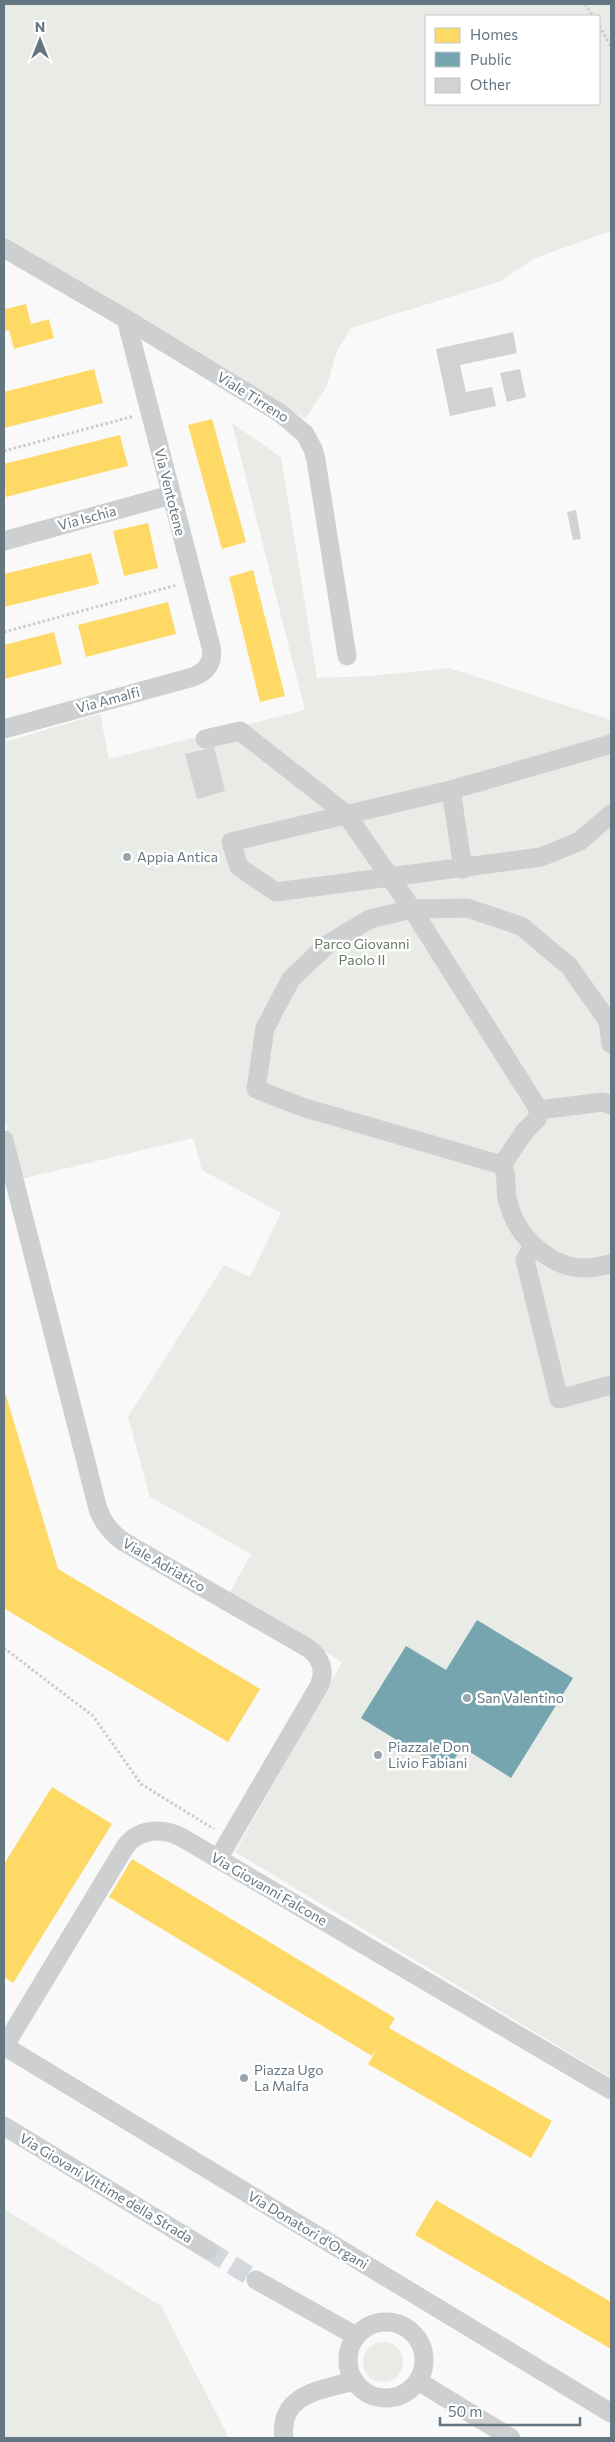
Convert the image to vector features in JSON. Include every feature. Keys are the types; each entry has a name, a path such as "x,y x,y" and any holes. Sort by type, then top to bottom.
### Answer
{"street":[{"name":"Viale Tirreno","path":"4,248 126,319 280,413 300,428 310,442 316,460 347,656"},
{"name":"Via Ventotene","path":"126,319 211,647 212,656 209,666"},
{"name":"Via Ischia","path":"4,541 171,495"},
{"name":"Via Amalfi","path":"4,728 193,677 202,673 209,666"},
{"path":"205,740 240,731 346,814 391,877 539,1110 537,1120 525,1131 502,1165"},
{"path":"611,746 451,790 231,842 239,867 276,892 463,869 541,857 580,841 611,814"},
{"path":"451,790 463,869"},
{"path":"611,1044 610,1022 568,966 521,926 467,908 412,909 370,919 328,944 291,979 265,1028 256,1089 302,1107 502,1165 506,1173 507,1201 517,1227 533,1246 565,1264 588,1268 611,1264"},
{"path":"539,1110 603,1102 611,1105"},
{"name":"Viale Adriatico","path":"4,1140 98,1510 103,1521 124,1542 308,1648 316,1655 322,1666 320,1686 218,1859"},
{"path":"533,1246 525,1260 558,1399 611,1384"},
{"name":"Via Giovanni Falcone","path":"4,2046 130,1840 149,1831 168,1832 181,1837 611,2090"},
{"name":"Via Donatori d'Organi","path":"4,2046 611,2413"},
{"name":"Via Giovani Vittime della Strada","path":"4,2126 208,2250"},
{"path":"256,2280 356,2336"},
{"path":"378,2322 391,2322 403,2326 414,2333 421,2344 424,2357 423,2370 418,2382 404,2393 387,2398 365,2391 354,2380 348,2360 350,2347 356,2336 366,2327 378,2322"},
{"path":"284,2438 283,2422 286,2412 296,2400 354,2380"},
{"path":"418,2382 512,2438"}],"path":[{"path":"585,4 592,15"},
{"path":"600,28 611,46"},
{"path":"4,451 150,412"},
{"path":"4,632 193,581"},
{"path":"4,1648 93,1716 141,1784 230,1838"}],"green space":[{"path":"4,4 611,4 611,231 535,258 501,281 351,328 337,351 326,388 305,419 4,241"},
{"name":"Parco Giovanni Paolo II","path":"232,423 281,457 317,678 370,676 449,668 611,720 611,2078 235,1852 342,1662 229,1594 251,1554 150,1497 128,1417 224,1265 250,1277 281,1213 202,1170 193,1138 21,1179 4,1118 4,742 100,714 109,759 305,710"},
{"path":"4,2209 161,2306 229,2438 4,2438"},
{"path":"383,2342 397,2348 403,2362 397,2376 383,2382 369,2376 363,2362 369,2348"}],"building: Homes":[{"path":"26,304 31,324 49,319 54,338 14,349 9,330 4,331 4,305 6,309"},
{"path":"94,369 103,403 4,428 4,392"},
{"path":"212,419 246,542 222,549 188,425"},
{"path":"120,435 128,466 6,497 4,464"},
{"path":"148,523 158,568 124,576 113,531"},
{"path":"91,553 99,584 4,607 4,574"},
{"path":"253,570 285,696 260,702 229,577"},
{"path":"168,602 176,634 86,657 78,625"},
{"path":"54,632 62,664 4,679 4,645"},
{"path":"4,1389 58,1569 260,1689 228,1742 5,1609"},
{"path":"52,1787 112,1824 13,1983 4,1977 4,1864"},
{"path":"132,1859 395,2018 389,2028 552,2121 531,2158 368,2064 379,2046 372,2056 109,1897"},
{"path":"436,2200 611,2302 611,2349 415,2235"}],"building: Public":[{"name":"San Valentino","path":"477,1620 573,1678 511,1778 462,1747 447,1771 361,1718 406,1646 446,1670"}],"building: Other":[{"path":"513,332 517,353 460,365 466,392 492,387 496,406 450,416 436,349"},
{"path":"520,369 526,397 507,402 500,373"},
{"path":"576,510 581,539 573,540 567,512"},
{"path":"214,747 225,791 197,799 185,754"}],"tunnel":[{"path":"208,2250 256,2280"}],"place":[{"name":"Appia Antica","path":"127,857"},
{"name":"San Valentino","path":"467,1698"},
{"name":"Piazzale Don Livio Fabiani","path":"378,1755"},
{"name":"Piazza Ugo La Malfa","path":"244,2078"}]}
